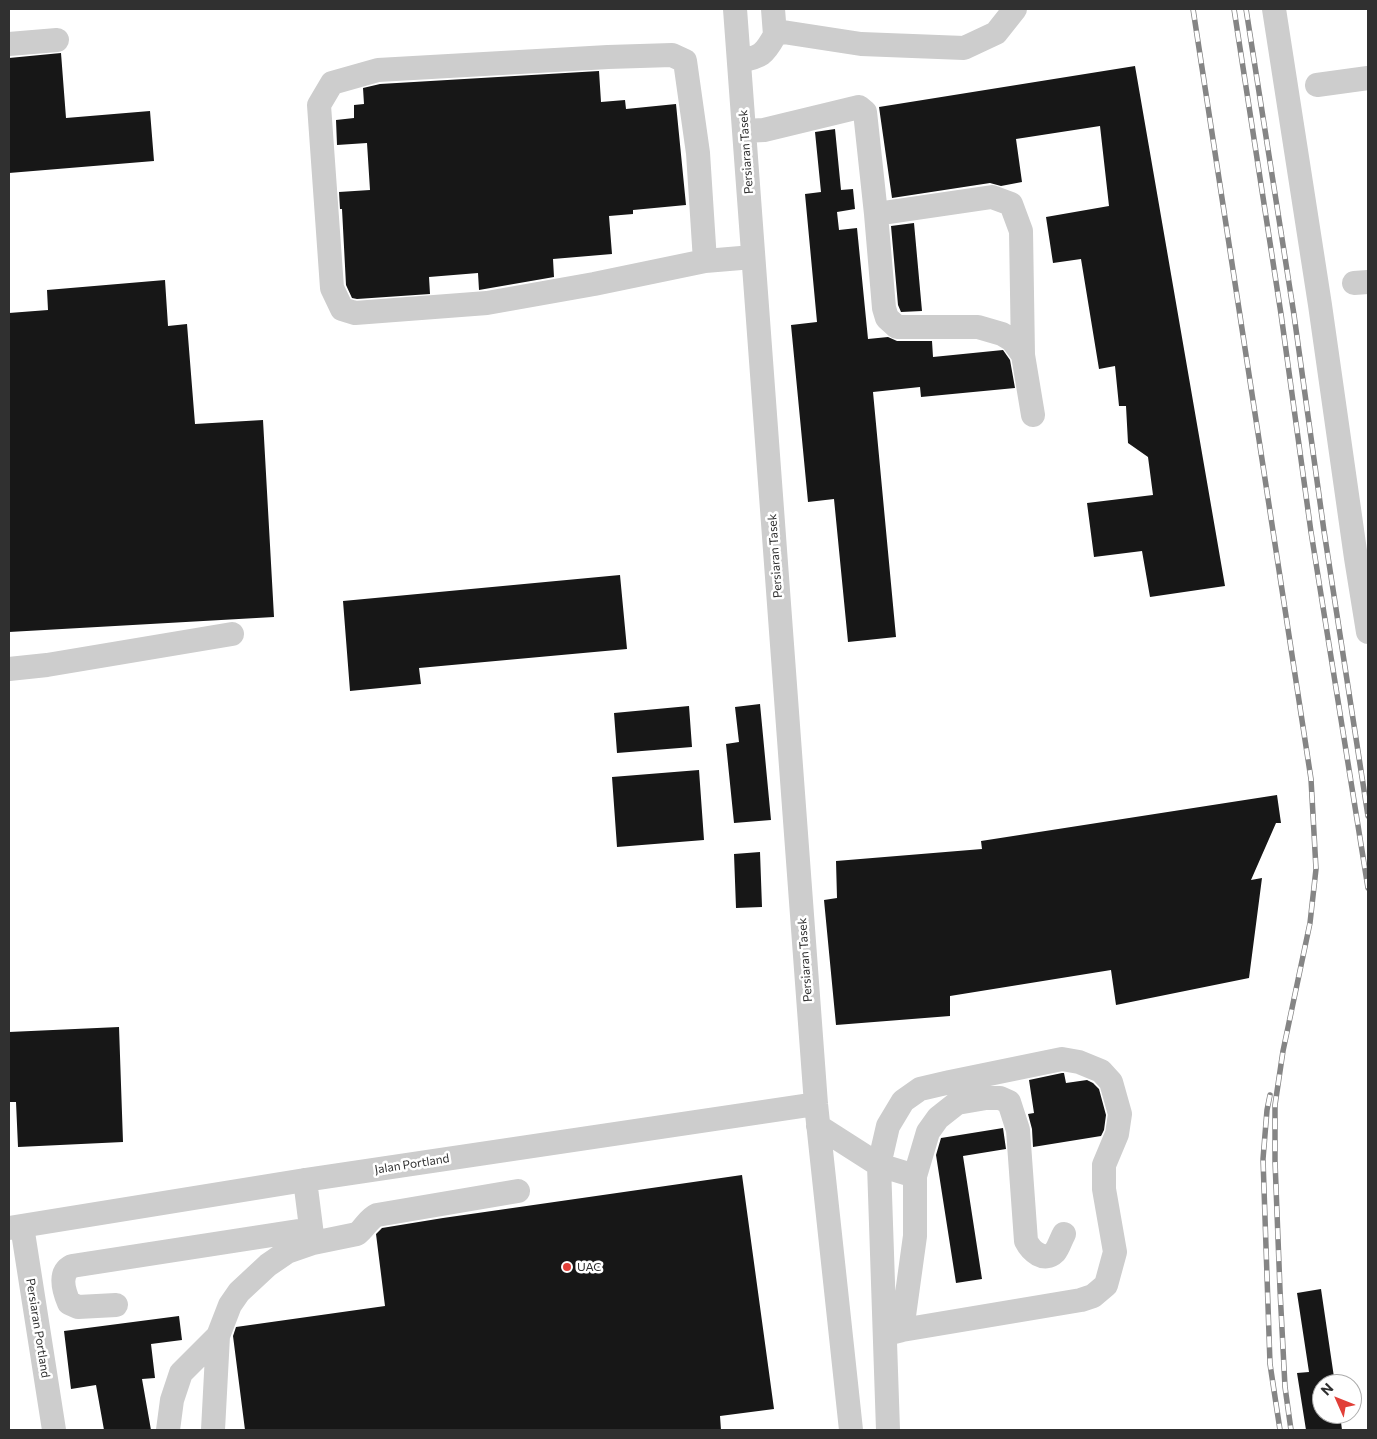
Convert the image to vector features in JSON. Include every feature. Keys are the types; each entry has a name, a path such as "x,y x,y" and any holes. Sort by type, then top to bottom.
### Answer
{"street":[{"name":"Persiaran Tasek","path":"735,9 817,1115 851,1430"},
{"path":"739,61 757,58 768,48 775,35 773,9"},
{"path":"775,35 783,32 861,44 964,48 996,33 1015,9"},
{"path":"1274,9 1368,632"},
{"path":"9,44 57,40"},
{"path":"705,261 698,153 686,61 672,55 608,56 378,70 332,83 319,105 332,288 342,309 355,313 487,303 594,284 705,261 753,257"},
{"path":"1317,85 1368,78"},
{"path":"744,131 764,130 859,108 865,112 884,308 887,318 897,327 978,327 1002,334 1012,340 1023,355"},
{"path":"876,214 992,197 1011,204 1021,231 1023,355 1033,415"},
{"path":"9,669 47,665 232,634"},
{"path":"888,1430 894,1332 915,1236 915,1176 928,1132 954,1092 1062,1059 1079,1062 1101,1071 1111,1082 1120,1114 1117,1134 1104,1165 1104,1189 1115,1252 1106,1285 1093,1296 1081,1300 894,1332"},
{"path":"894,1332 882,1230 879,1166 888,1126 902,1101 920,1090 954,1092 977,1098 1000,1098 1009,1102 1018,1130 1026,1241 1035,1254 1048,1256 1054,1253 1064,1234"},
{"path":"817,1115 879,1166 915,1176"},
{"name":"Jalan Portland","path":"15,1227 305,1180 817,1115"},
{"path":"305,1180 312,1236"},
{"path":"116,1305 78,1307 69,1303 65,1293 63,1276 68,1268 312,1236 357,1234 370,1219 377,1215 518,1191"},
{"name":"Persiaran Portland","path":"15,1227 54,1430"},
{"path":"882,1230 898,1237 915,1236"},
{"path":"213,1430 218,1336 227,1313 239,1292 268,1265 312,1236"},
{"path":"168,1430 172,1400 181,1373 218,1336"}],"building":[{"path":"61,53 66,118 150,111 154,161 9,173 9,58"},
{"path":"1135,66 1225,586 1150,597 1142,551 1094,557 1087,503 1153,495 1148,457 1128,443 1126,406 1119,406 1115,366 1099,369 1081,259 1053,263 1046,217 1109,206 1100,126 1016,139 1022,182 1001,186 990,183 892,198 879,107"},
{"path":"599,71 601,102 625,100 626,109 676,104 686,205 633,210 633,214 609,216 612,254 553,259 554,277 479,290 478,273 429,277 430,294 352,298 346,285 342,209 340,209 339,192 370,190 367,143 337,145 336,120 354,118 354,105 364,104 363,88 380,84"},
{"path":"835,129 841,190 853,189 855,209 837,212 839,230 857,228 868,339 888,337 897,341 932,341 933,357 1003,350 1010,360 1015,388 921,397 920,387 873,392 896,637 848,642 834,499 808,502 791,325 817,322 805,194 821,192 815,132"},
{"path":"914,223 922,311 901,312 898,305 891,226"},
{"path":"165,280 168,326 187,324 195,424 263,420 274,617 9,632 9,313 48,310 47,290"},
{"path":"620,575 627,649 419,668 421,684 350,691 343,601"},
{"path":"760,704 771,820 734,823 726,744 739,742 735,707"},
{"path":"689,706 692,747 617,753 614,713"},
{"path":"699,770 704,840 617,847 612,777"},
{"path":"1277,795 1281,823 1276,823 1251,880 1262,878 1249,978 1116,1005 1111,970 950,996 950,1016 836,1025 824,900 837,898 836,861 982,849 981,841"},
{"path":"760,852 762,907 736,908 734,854"},
{"path":"119,1027 123,1142 18,1147 16,1102 9,1102 9,1032"},
{"path":"1064,1073 1066,1083 1087,1080 1099,1089 1106,1115 1104,1130 1101,1136 1033,1147 1032,1129 1028,1114 1034,1113 1029,1080"},
{"path":"1003,1128 1006,1149 963,1156 982,1279 956,1283 936,1155 941,1138"},
{"name":"UAC","path":"742,1175 774,1409 720,1416 721,1430 245,1430 233,1336 236,1327 385,1306 376,1234 382,1228"},
{"path":"1321,1289 1334,1374 1312,1374 1312,1424 1341,1424 1342,1430 1306,1430 1297,1373 1309,1372 1297,1293"},
{"path":"179,1316 182,1340 151,1344 155,1378 142,1379 151,1430 104,1430 96,1385 71,1389 64,1331"}],"railway":[{"path":"1193,9 1311,779 1316,869 1310,923 1283,1051 1275,1105 1275,1161 1280,1290 1285,1387 1291,1430"},
{"path":"1234,9 1281,314 1311,532 1368,888"},
{"path":"1246,9 1294,315 1324,531 1368,816"},
{"path":"1270,1095 1263,1159 1270,1364 1280,1430"}],"place":[{"name":"UAC","path":"567,1267"}]}
